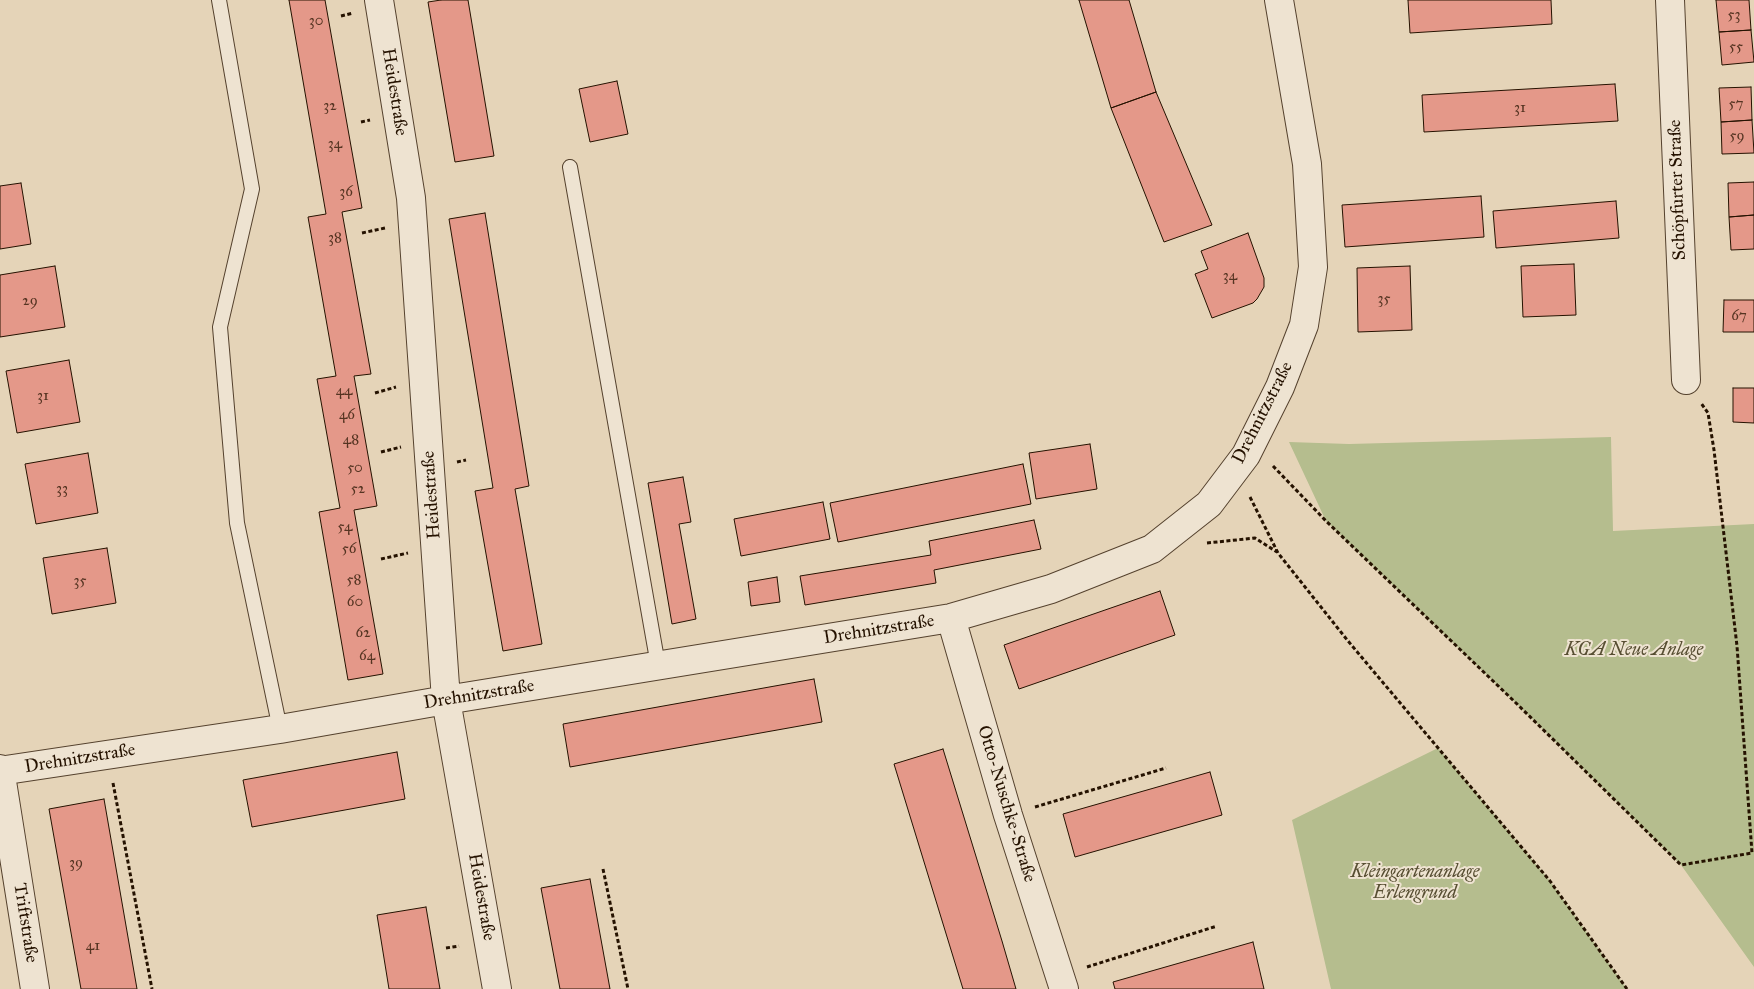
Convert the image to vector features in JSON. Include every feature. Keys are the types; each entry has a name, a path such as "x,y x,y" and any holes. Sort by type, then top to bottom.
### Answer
{"street":[{"name":"Heidestraße","path":"379,0 411,198 446,700 497,989"},
{"name":"Drehnitzstraße","path":"0,771 280,729 446,700 951,618 1051,589 1152,549 1209,504 1238,467 1252,444 1280,387 1304,325 1313,267 1307,164 1278,0"},
{"name":"Schöpfurter Straße","path":"1670,0 1686,380"},
{"name":"Otto-Nuschke-Straße","path":"951,618 1008,816 1062,982"},
{"name":"Triftstraße","path":"0,771 35,989"}],"lane":[{"path":"219,0 252,189 220,327 237,523 280,729"},
{"path":"570,167 658,665"}],"path":[{"path":"1252,444 1326,521 1681,864 1752,853 1737,646 1714,450 1708,413 1686,380"},
{"path":"1238,467 1248,494 1278,553 1348,641 1550,881 1627,989"},
{"path":"1199,544 1255,538 1278,553"},
{"path":"108,755 152,989"},
{"path":"1008,816 1166,768"},
{"path":"603,869 628,989"},
{"path":"1062,982 1217,926"}],"green space":[{"name":"KGA Neue Anlage","path":"1611,437 1613,531 1754,524 1754,967 1681,865 1516,703 1326,521 1289,442 1349,444"},
{"name":"Kleingartenanlage Erlengrund","path":"1438,748 1550,881 1627,989 1331,989 1292,820"}],"building":[{"path":"289,0 325,0 362,208 342,212 371,374 354,376 377,506 354,510 383,674 348,680 319,512 340,508 317,379 336,376 308,217 326,214"},
{"path":"468,0 494,156 455,162 428,2"},
{"path":"1079,0 1129,0 1156,92 1111,108"},
{"path":"1408,0 1551,0 1552,24 1410,33"},
{"path":"1716,0 1749,0 1751,30 1719,32"},
{"path":"1751,30 1754,62 1722,65 1719,32"},
{"path":"617,81 628,134 590,142 579,89"},
{"path":"1615,84 1618,121 1424,132 1422,95"},
{"path":"1751,87 1752,120 1721,122 1719,88"},
{"path":"1156,92 1212,225 1164,242 1111,108"},
{"path":"1752,120 1754,153 1722,154 1721,122"},
{"path":"1754,182 1754,215 1729,217 1728,183"},
{"path":"21,183 31,244 0,249 0,186"},
{"path":"1481,196 1484,237 1345,247 1342,205"},
{"path":"1616,201 1619,238 1496,248 1493,211"},
{"path":"485,213 529,486 515,489 542,644 503,651 475,491 493,488 449,219"},
{"path":"1754,215 1754,249 1731,250 1729,217"},
{"path":"1248,233 1264,278 1264,287 1253,303 1212,318 1195,274 1208,269 1201,251"},
{"path":"1574,264 1576,315 1523,317 1521,266"},
{"path":"55,266 65,327 0,337 0,275"},
{"path":"1410,266 1412,330 1358,332 1357,268"},
{"path":"1724,300 1754,300 1754,332 1723,332"},
{"path":"69,360 80,422 17,433 6,371"},
{"path":"1733,388 1754,388 1754,423 1733,422"},
{"path":"1090,444 1097,489 1036,499 1029,453"},
{"path":"88,453 98,513 36,524 25,464"},
{"path":"1023,464 1031,504 838,542 830,503"},
{"path":"683,477 691,522 679,524 696,619 672,624 648,483"},
{"path":"823,502 830,539 741,556 734,519"},
{"path":"1034,520 1041,549 934,570 936,583 805,605 800,576 931,555 929,541"},
{"path":"107,548 116,603 52,614 43,558"},
{"path":"777,577 780,602 751,606 748,582"},
{"path":"1160,591 1175,635 1019,689 1004,645"},
{"path":"814,679 822,722 570,767 563,724"},
{"path":"943,749 1016,989 963,989 894,764"},
{"path":"397,752 405,799 252,827 243,780"},
{"path":"1210,772 1222,815 1075,857 1063,814"},
{"path":"104,799 137,989 81,989 49,809"},
{"path":"590,879 610,989 560,989 541,888"},
{"path":"426,907 440,989 389,989 377,915"},
{"path":"1253,942 1264,989 1115,989 1113,982"}]}
